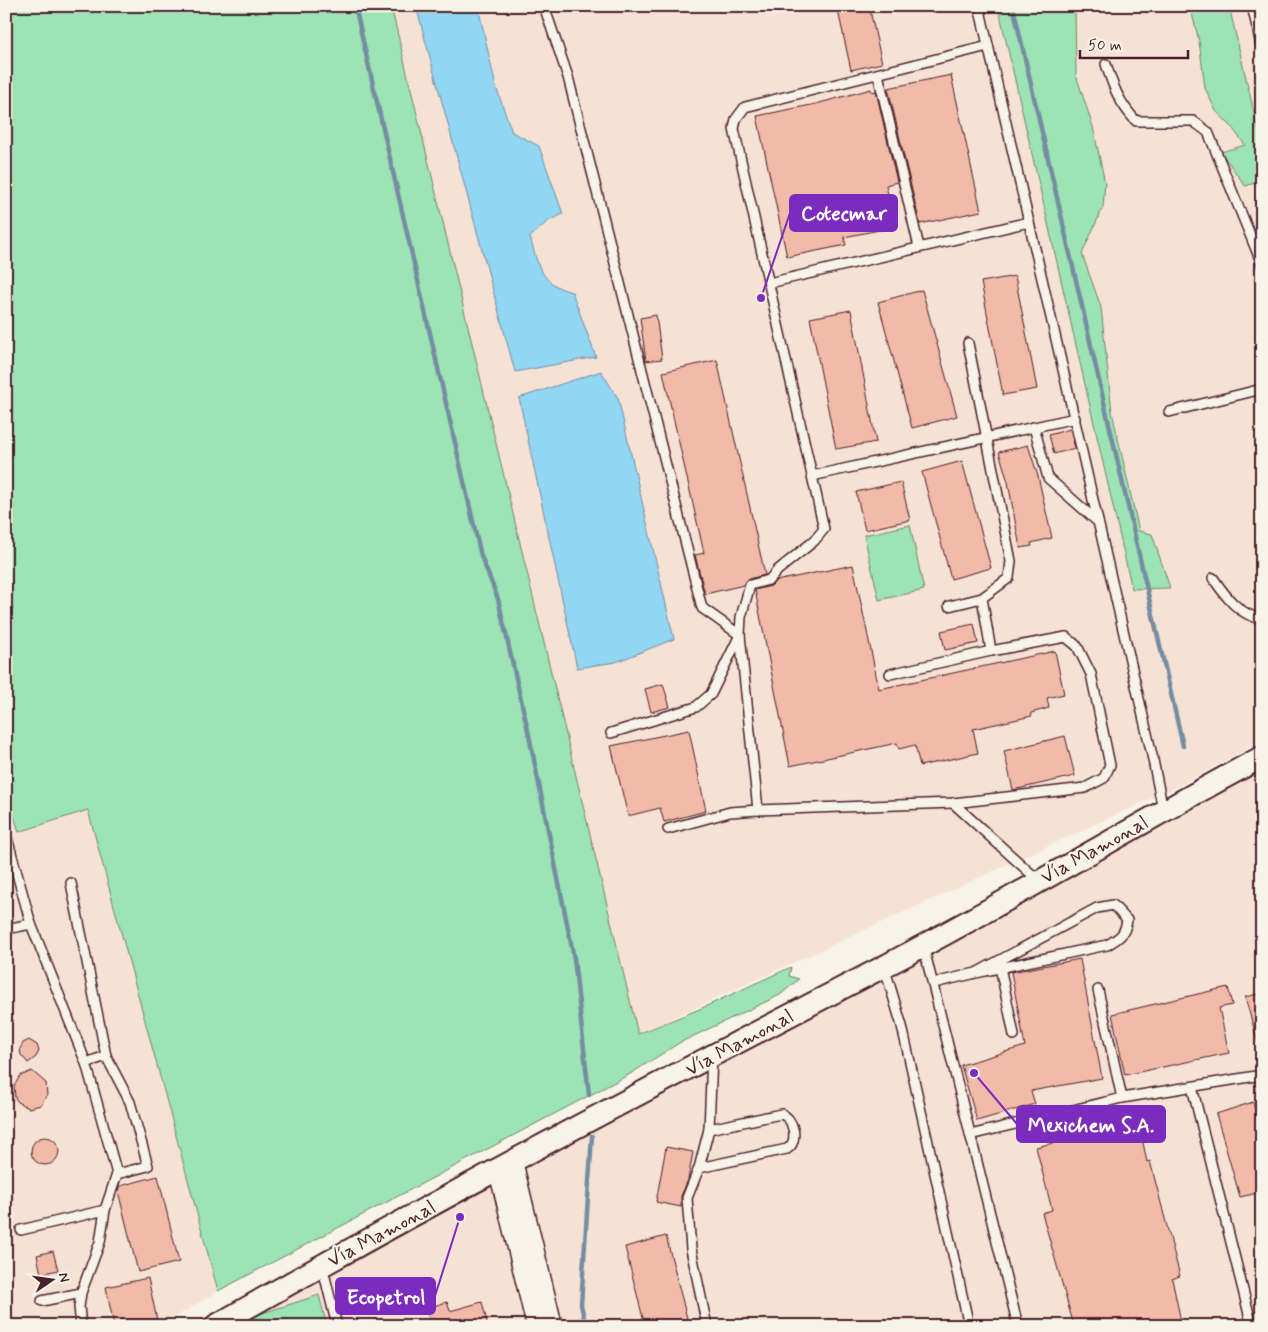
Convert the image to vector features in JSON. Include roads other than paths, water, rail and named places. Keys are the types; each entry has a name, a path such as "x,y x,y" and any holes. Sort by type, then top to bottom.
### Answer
{"street":[{"name":"Vía Mamonal","path":"215,1326 322,1265 505,1166 923,945 1163,810 1262,757"},
{"path":"505,1166 536,1326"},
{"path":"505,1166 553,1326"}],"lane":[{"path":"544,6 568,77 702,608 740,635"},
{"path":"979,6 1075,418 1163,810"},
{"path":"1252,6 1262,49"},
{"path":"758,810 740,635 741,617 750,585 769,580 823,531 734,129 736,119 745,107 988,46"},
{"path":"1106,64 1114,90 1125,110 1136,121 1193,121 1208,132 1262,264"},
{"path":"878,74 920,247"},
{"path":"769,283 1029,222"},
{"path":"949,606 982,598 1009,578 1011,561 968,343"},
{"path":"1169,412 1262,388"},
{"path":"812,476 1075,418"},
{"path":"1034,427 1048,478 1098,522"},
{"path":"1213,578 1226,598 1249,617 1262,619"},
{"path":"982,598 991,650"},
{"path":"611,732 696,708 711,694 740,635"},
{"path":"668,829 730,812 953,803 1085,788 1104,778 1110,765 1091,674 1077,646 1066,637 991,650 890,674"},
{"path":"953,803 1038,880"},
{"path":"6,834 10,858 31,924 86,1062 117,1174 105,1210 100,1242 81,1293 78,1307 80,1326"},
{"path":"71,883 106,1056 130,1102 148,1166 117,1174"},
{"path":"934,983 976,973 1000,967 1107,946 1120,938 1125,932 1126,920 1113,905 1097,908 976,973"},
{"path":"6,929 31,924"},
{"path":"923,945 1018,1326"},
{"path":"884,966 902,1026 969,1326"},
{"path":"1000,967 1014,1035"},
{"path":"1098,990 1122,1098"},
{"path":"86,1062 106,1056"},
{"path":"707,1326 691,1249 687,1198 699,1168 709,1129 712,1056"},
{"path":"970,1135 1122,1098 1262,1075"},
{"path":"1192,1087 1252,1326"},
{"path":"699,1168 787,1149 794,1141 791,1121 782,1114 709,1129"},
{"path":"21,1230 105,1210"},
{"path":"322,1265 337,1326"},
{"path":"42,1301 81,1293"}],"water":[{"path":"416,6 478,6 496,87 512,132 539,146 563,214 547,222 530,237 538,265 553,284 572,292 596,357 515,372"},
{"path":"601,371 618,398 674,639 616,662 577,668 519,398"}],"waterway":[{"path":"355,6 481,556 498,599 529,735 574,958 589,1095"},
{"path":"1013,6 1183,746"},
{"path":"586,1326 581,1305 592,1136"}],"place":[{"name":"Cotecmar","path":"761,298"},
{"name":"Mexichem S.A.","path":"974,1073"},
{"name":"Ecopetrol","path":"460,1217"}]}
